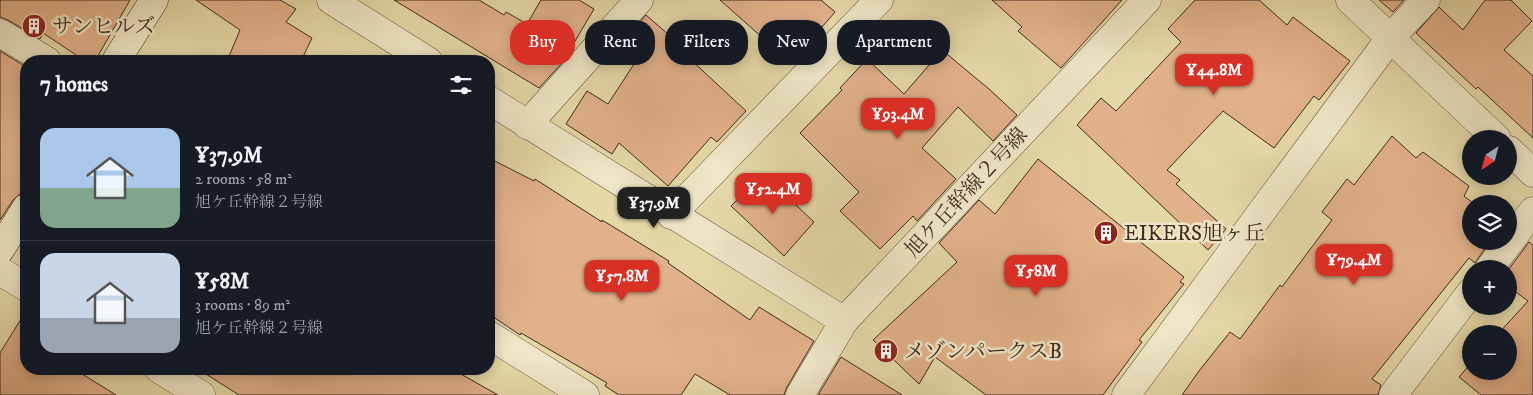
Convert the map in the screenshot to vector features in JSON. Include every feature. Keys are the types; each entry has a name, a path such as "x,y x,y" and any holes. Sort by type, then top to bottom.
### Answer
{"street":[{"path":"120,55 154,0"},
{"path":"331,0 418,55"},
{"path":"527,124 639,0"},
{"path":"671,215 878,0"},
{"name":"旭ケ丘幹線２号線","path":"800,395 844,321 1148,0"},
{"path":"1350,0 1488,130"},
{"path":"1126,395 1391,37 1426,0"},
{"path":"0,33 37,55"},
{"path":"495,104 844,321"},
{"path":"1518,159 1533,173"},
{"path":"1496,260 1533,211"},
{"path":"0,250 20,218"},
{"path":"0,271 20,283"},
{"path":"1393,395 1462,304"},
{"path":"495,339 585,395"},
{"path":"169,375 202,395"}],"building":[{"path":"0,0 130,0 98,55 76,55 43,33 40,39 0,17"},
{"path":"196,0 280,0 296,9 286,22 312,38 304,55 230,55 240,30"},
{"path":"394,0 479,0 504,15 506,12 520,20 510,20 510,65 560,65 539,88 495,61 495,55 485,55"},
{"path":"541,0 579,0 594,9 587,20 585,20 585,24 575,41 575,20 529,20"},
{"path":"720,0 821,0 835,12 827,21 758,20 758,34 748,25 748,20 743,20"},
{"path":"992,0 1122,0 1061,68 1018,31 1022,27"},
{"path":"1195,0 1259,0 1287,25 1293,17 1350,61 1319,100 1314,96 1274,148 1223,111 1167,170 1180,180 1176,184 1226,229 1208,250 1077,125 1101,98 1116,111 1181,42 1168,29"},
{"path":"1379,0 1404,0 1393,12"},
{"path":"1485,0 1511,0 1532,21 1504,50 1533,76 1533,138 1478,87 1476,89 1416,33 1439,7 1463,30"},
{"path":"646,15 652,20 642,20"},
{"path":"655,23 665,32 665,65 697,65 746,111 717,142 711,137 668,186 619,143 612,154 566,124 587,91 608,104 633,65 655,65"},
{"path":"0,51 20,63 20,194 13,200 0,220"},
{"path":"950,57 1017,115 993,141 958,107 922,148 956,179 917,221 913,216 880,249 840,211 859,192 800,133 842,90 840,88 861,65 873,65 904,94 929,65 950,65"},
{"path":"1392,136 1416,158 1423,152 1462,181 1462,185 1469,186 1464,195 1462,195 1462,250 1484,250 1477,260 1469,258 1462,260 1462,267 1372,379 1381,385 1378,395 1182,395 1230,332 1240,339 1332,220 1322,212 1347,179 1354,185"},
{"path":"1038,159 1184,277 1180,282 1184,284 1139,340 1142,342 1103,395 986,395 935,357 919,384 873,340 957,262 939,243 979,200 995,214"},
{"path":"495,161 534,181 535,179 602,222 602,220 669,261 668,263 750,320 759,307 814,341 784,395 730,395 695,374 681,395 619,395 605,386 607,383 521,333 520,335 495,318"},
{"path":"763,174 814,222 784,256 731,206"},
{"path":"1529,242 1533,245 1533,395 1481,395 1463,380 1517,380 1517,325 1506,325 1528,301 1517,293 1516,260"},
{"path":"20,321 20,375 84,375 116,395 0,395 0,353"},
{"path":"841,357 902,395 818,395"},
{"path":"207,375 463,375 498,395 239,395"}],"place":[{"name":"サンヒルズ","path":"34,26"},
{"name":"EIKERS旭ヶ丘","path":"1106,233"},
{"name":"メゾンパークスB","path":"886,351"}]}
